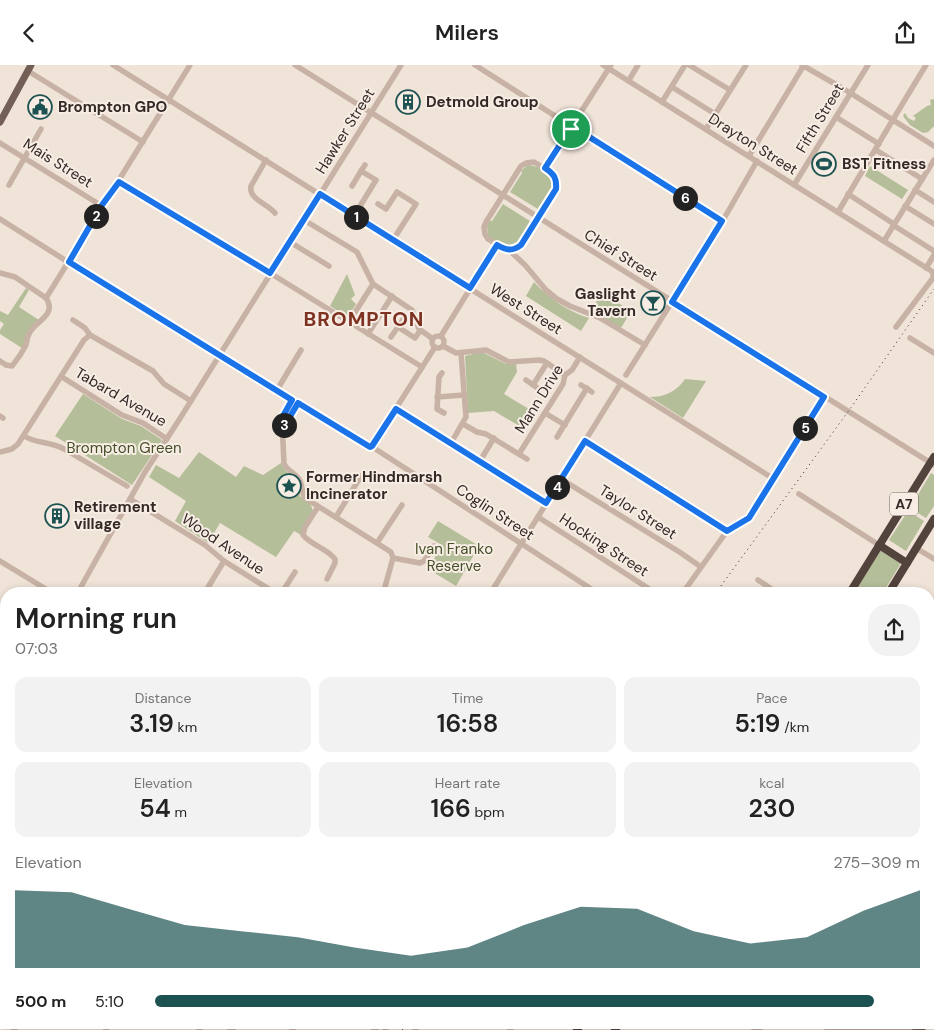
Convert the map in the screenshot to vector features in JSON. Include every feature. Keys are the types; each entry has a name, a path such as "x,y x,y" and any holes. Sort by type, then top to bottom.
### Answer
{"highway":[{"name":"A7","path":"853,587 933,462"},
{"name":"A7","path":"892,587 934,519"},
{"path":"879,545 907,563"}],"main road":[{"path":"0,122 3,110 29,68"}],"street":[{"name":"West Street","path":"113,65 774,479"},
{"path":"46,297 190,65"},
{"name":"Chief Street","path":"295,65 824,397 933,462"},
{"name":"Hawker Street","path":"80,587 145,472 401,65"},
{"path":"475,65 722,221"},
{"path":"629,80 638,65"},
{"path":"662,102 687,65 730,90"},
{"path":"706,129 746,65"},
{"path":"749,156 803,65 811,72 849,94 934,150"},
{"name":"Fifth Street","path":"794,185 868,65"},
{"path":"838,212 926,65"},
{"path":"545,168 608,66"},
{"name":"Drayton Street","path":"608,66 926,268"},
{"path":"29,68 143,142"},
{"path":"672,87 716,114"},
{"path":"836,117 922,179"},
{"path":"891,121 934,146"},
{"path":"9,185 41,129"},
{"name":"Mais Street","path":"0,143 102,205"},
{"path":"884,241 934,159"},
{"path":"266,160 250,191 252,195 275,213"},
{"path":"626,375 757,161"},
{"path":"516,258 518,248 556,189 557,181 554,174 534,162 526,163 521,167 486,222 484,227 488,239 509,251 516,258 526,265 546,290 557,299 600,318 645,345"},
{"path":"352,186 365,165"},
{"path":"354,216 376,181 361,171"},
{"path":"119,182 422,367"},
{"path":"915,190 934,201"},
{"path":"378,204 386,209 397,193 416,204 393,240"},
{"path":"848,195 934,253 926,268 933,272 933,278 896,327"},
{"path":"905,206 934,224"},
{"path":"0,219 144,310 370,447 435,347"},
{"path":"304,220 357,252 373,284 412,310 420,331 433,339"},
{"path":"290,241 328,266"},
{"path":"441,337 497,245"},
{"path":"509,251 518,248"},
{"path":"0,273 15,277 46,297 49,303 49,309 40,323 29,332 26,345 12,366 0,361"},
{"path":"354,314 373,284"},
{"path":"368,334 392,296"},
{"path":"392,337 404,318"},
{"path":"73,320 85,328 90,335 153,371 164,384 191,401"},
{"path":"398,327 415,339 420,331"},
{"path":"0,452 12,449 18,445 84,340 90,335"},
{"path":"433,339 436,336 441,337"},
{"path":"441,337 444,341 443,346"},
{"path":"910,338 934,353"},
{"path":"433,339 432,343 435,347"},
{"path":"435,347 440,348 443,346 456,353 486,350 510,362 539,360 565,375"},
{"path":"276,390 302,351"},
{"path":"450,443 466,417 461,353"},
{"name":"Mann Drive","path":"519,454 563,384 565,375 572,370 580,357"},
{"path":"526,380 536,387 547,363"},
{"path":"442,373 439,377 437,409 444,413"},
{"name":"Tabard Avenue","path":"62,377 122,415 143,423 167,439"},
{"path":"494,587 621,383"},
{"path":"557,437 590,390 581,385"},
{"path":"437,397 464,395"},
{"path":"687,587 727,531 749,518 824,397"},
{"path":"295,402 283,416 284,465 287,470 301,481 302,494 305,498 391,551 393,558 385,587"},
{"path":"396,409 546,503"},
{"path":"545,413 565,425"},
{"path":"463,424 477,432 486,434 527,459"},
{"path":"24,436 32,441 52,443 127,487"},
{"path":"480,461 494,439"},
{"path":"585,441 727,531"},
{"name":"Coglin Street","path":"377,450 589,587"},
{"path":"336,517 361,476"},
{"name":"Taylor Street","path":"561,479 682,553 701,567"},
{"path":"799,494 879,545"},
{"name":"Wood Avenue","path":"130,499 205,545 224,561 265,587"},
{"path":"378,543 402,505"},
{"path":"318,507 305,527 303,535 306,539 332,554 335,559 327,579"},
{"name":"Hocking Street","path":"538,517 646,587"},
{"path":"393,558 420,563 424,561 434,546"},
{"path":"916,548 934,559"},
{"path":"0,561 43,587"},
{"path":"208,587 224,561"},
{"path":"285,587 295,572"},
{"path":"758,580 768,587"},
{"path":"827,1030 858,1029"}],"green space":[{"path":"934,99 934,126 928,132 923,133 910,125 903,116 905,113 908,118 914,121 916,118 913,116 931,105 930,100"},
{"path":"527,165 537,167 547,173 553,181 552,191 550,190 538,209 510,192 522,173 521,171"},
{"path":"870,166 908,190 902,199 865,176"},
{"path":"503,204 530,221 520,239 521,241 514,247 504,246 495,242 488,235 487,226 489,221 492,221"},
{"path":"347,274 355,295 351,299 356,304 348,317 330,306"},
{"path":"534,282 559,304 589,318 581,331 526,296"},
{"path":"26,288 29,290 19,307 39,320 22,348 0,334 4,324 0,321 0,311 8,315"},
{"path":"602,293 631,311 621,328 590,312"},
{"path":"482,352 506,364 516,363 517,372 504,394 534,412 523,428 494,411 468,413 465,356"},
{"path":"685,379 706,381 683,418 650,397 670,393"},
{"name":"Brompton Green","path":"83,394 122,419 141,426 162,440 132,485 55,436"},
{"path":"199,452 236,477 244,466 263,475 281,463 295,480 300,496 311,505 313,511 301,535 294,531 276,557 220,523 208,543 175,521 186,501 149,477 156,465 179,478"},
{"path":"931,473 934,475 934,506 926,518 910,508"},
{"path":"908,511 924,521 906,551 889,540"},
{"name":"Ivan Franko Reserve","path":"438,521 479,546 456,586 428,569 442,545 428,537"},
{"path":"882,550 900,562 886,587 857,587"}],"railway":[{"path":"720,587 850,409 934,289"}],"place":[{"name":"Detmold Group","path":"408,102"},
{"name":"Brompton GPO","path":"40,107"},
{"name":"BST Fitness","path":"824,164"},
{"name":"Gaslight Tavern","path":"653,303"},
{"name":"Former Hindmarsh Incinerator","path":"289,486"},
{"name":"Retirement village","path":"57,516"}],"district":[{"name":"BROMPTON","path":"364,319"}],"route":[{"path":"572,126 722,221 672,302 824,397 749,518 727,531 585,441 546,503 396,409 370,447 298,403 282,430 283,416 292,400 69,262 102,205 119,182 270,273 320,194 470,288 497,245 509,251 521,245 556,189 557,181 554,174 545,168 571,129 572,126"}]}
